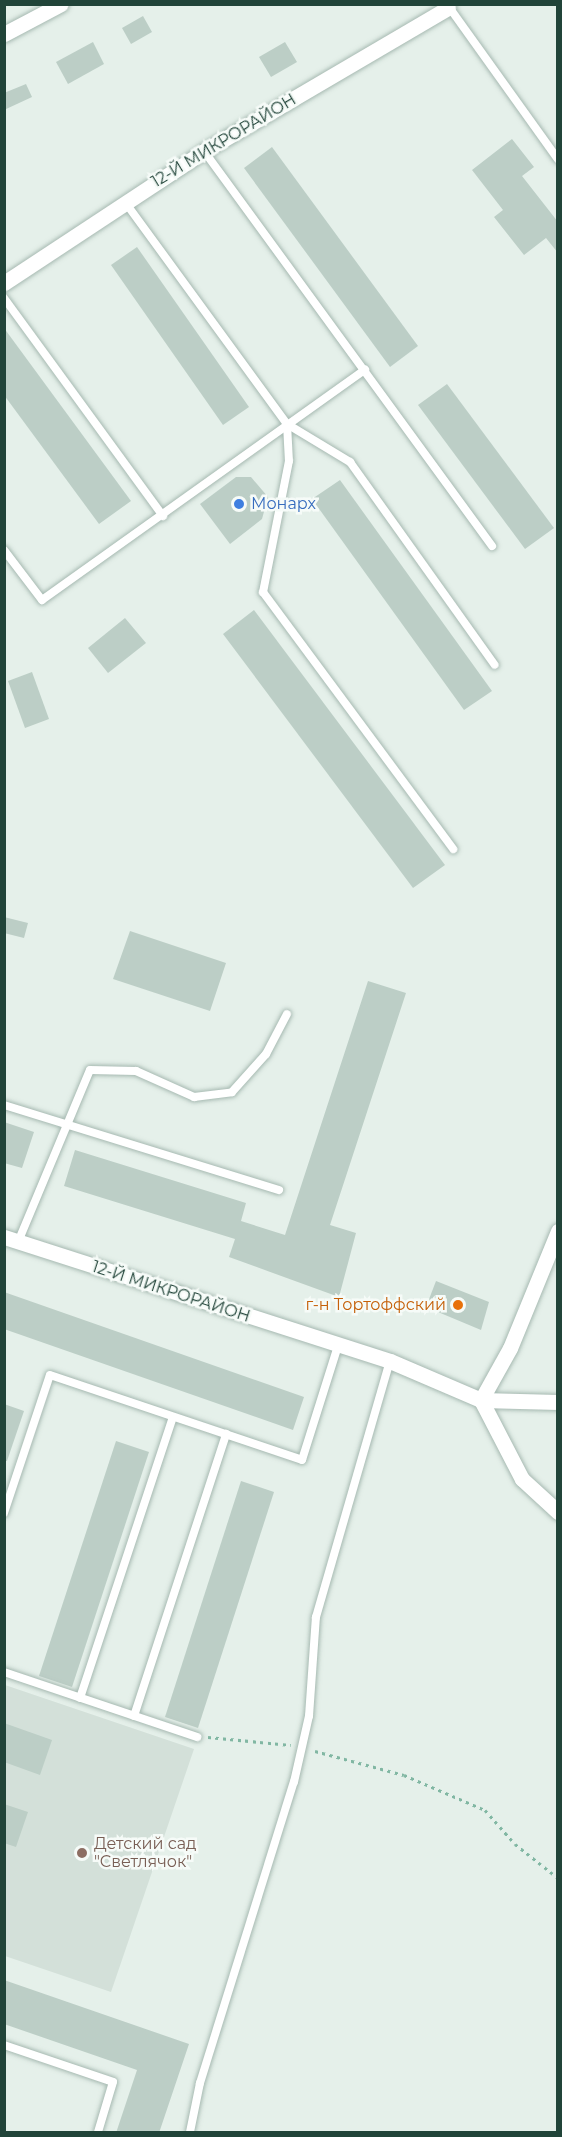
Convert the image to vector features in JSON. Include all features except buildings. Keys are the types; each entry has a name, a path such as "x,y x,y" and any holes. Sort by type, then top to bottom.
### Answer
{"street":[{"path":"4,34 61,4"},
{"name":"12-Й МИКРОРАЙОН","path":"4,283 204,151 449,6"},
{"path":"481,1401 510,1348 558,1232"},
{"name":"12-Й МИКРОРАЙОН","path":"11,1240 390,1361 481,1401"},
{"path":"481,1401 558,1402"},
{"path":"481,1401 522,1479 558,1512"}],"lane":[{"path":"449,6 558,159"},
{"path":"204,151 492,546"},
{"path":"125,202 287,424 350,462 495,665"},
{"path":"4,298 163,516"},
{"path":"4,550 42,600 365,370"},
{"path":"287,424 289,461 263,592 453,849"},
{"path":"11,1240 67,1125 90,1070 136,1071 194,1097 232,1092 266,1054 287,1014"},
{"path":"4,1105 279,1190"},
{"path":"4,1513 50,1375 302,1460 338,1346"},
{"path":"190,2133 302,1747 316,1617 390,1361"},
{"path":"80,1698 173,1417"},
{"path":"134,1716 226,1434"},
{"path":"4,1672 197,1737"},
{"path":"4,2045 113,2082 98,2133"}],"path":[{"path":"197,1737 226,1735 302,1747 404,1775 485,1810 515,1844 558,1878"}],"shaded area":[{"name":"Детский сад \"Светлячок\"","path":"5,1685 194,1749 111,1992 5,1956"}],"place":[{"name":"Монарх","path":"239,504"},
{"name":"г-н Тортоффский","path":"458,1305"},
{"name":"Детский сад \"Светлячок\"","path":"82,1853"}]}
